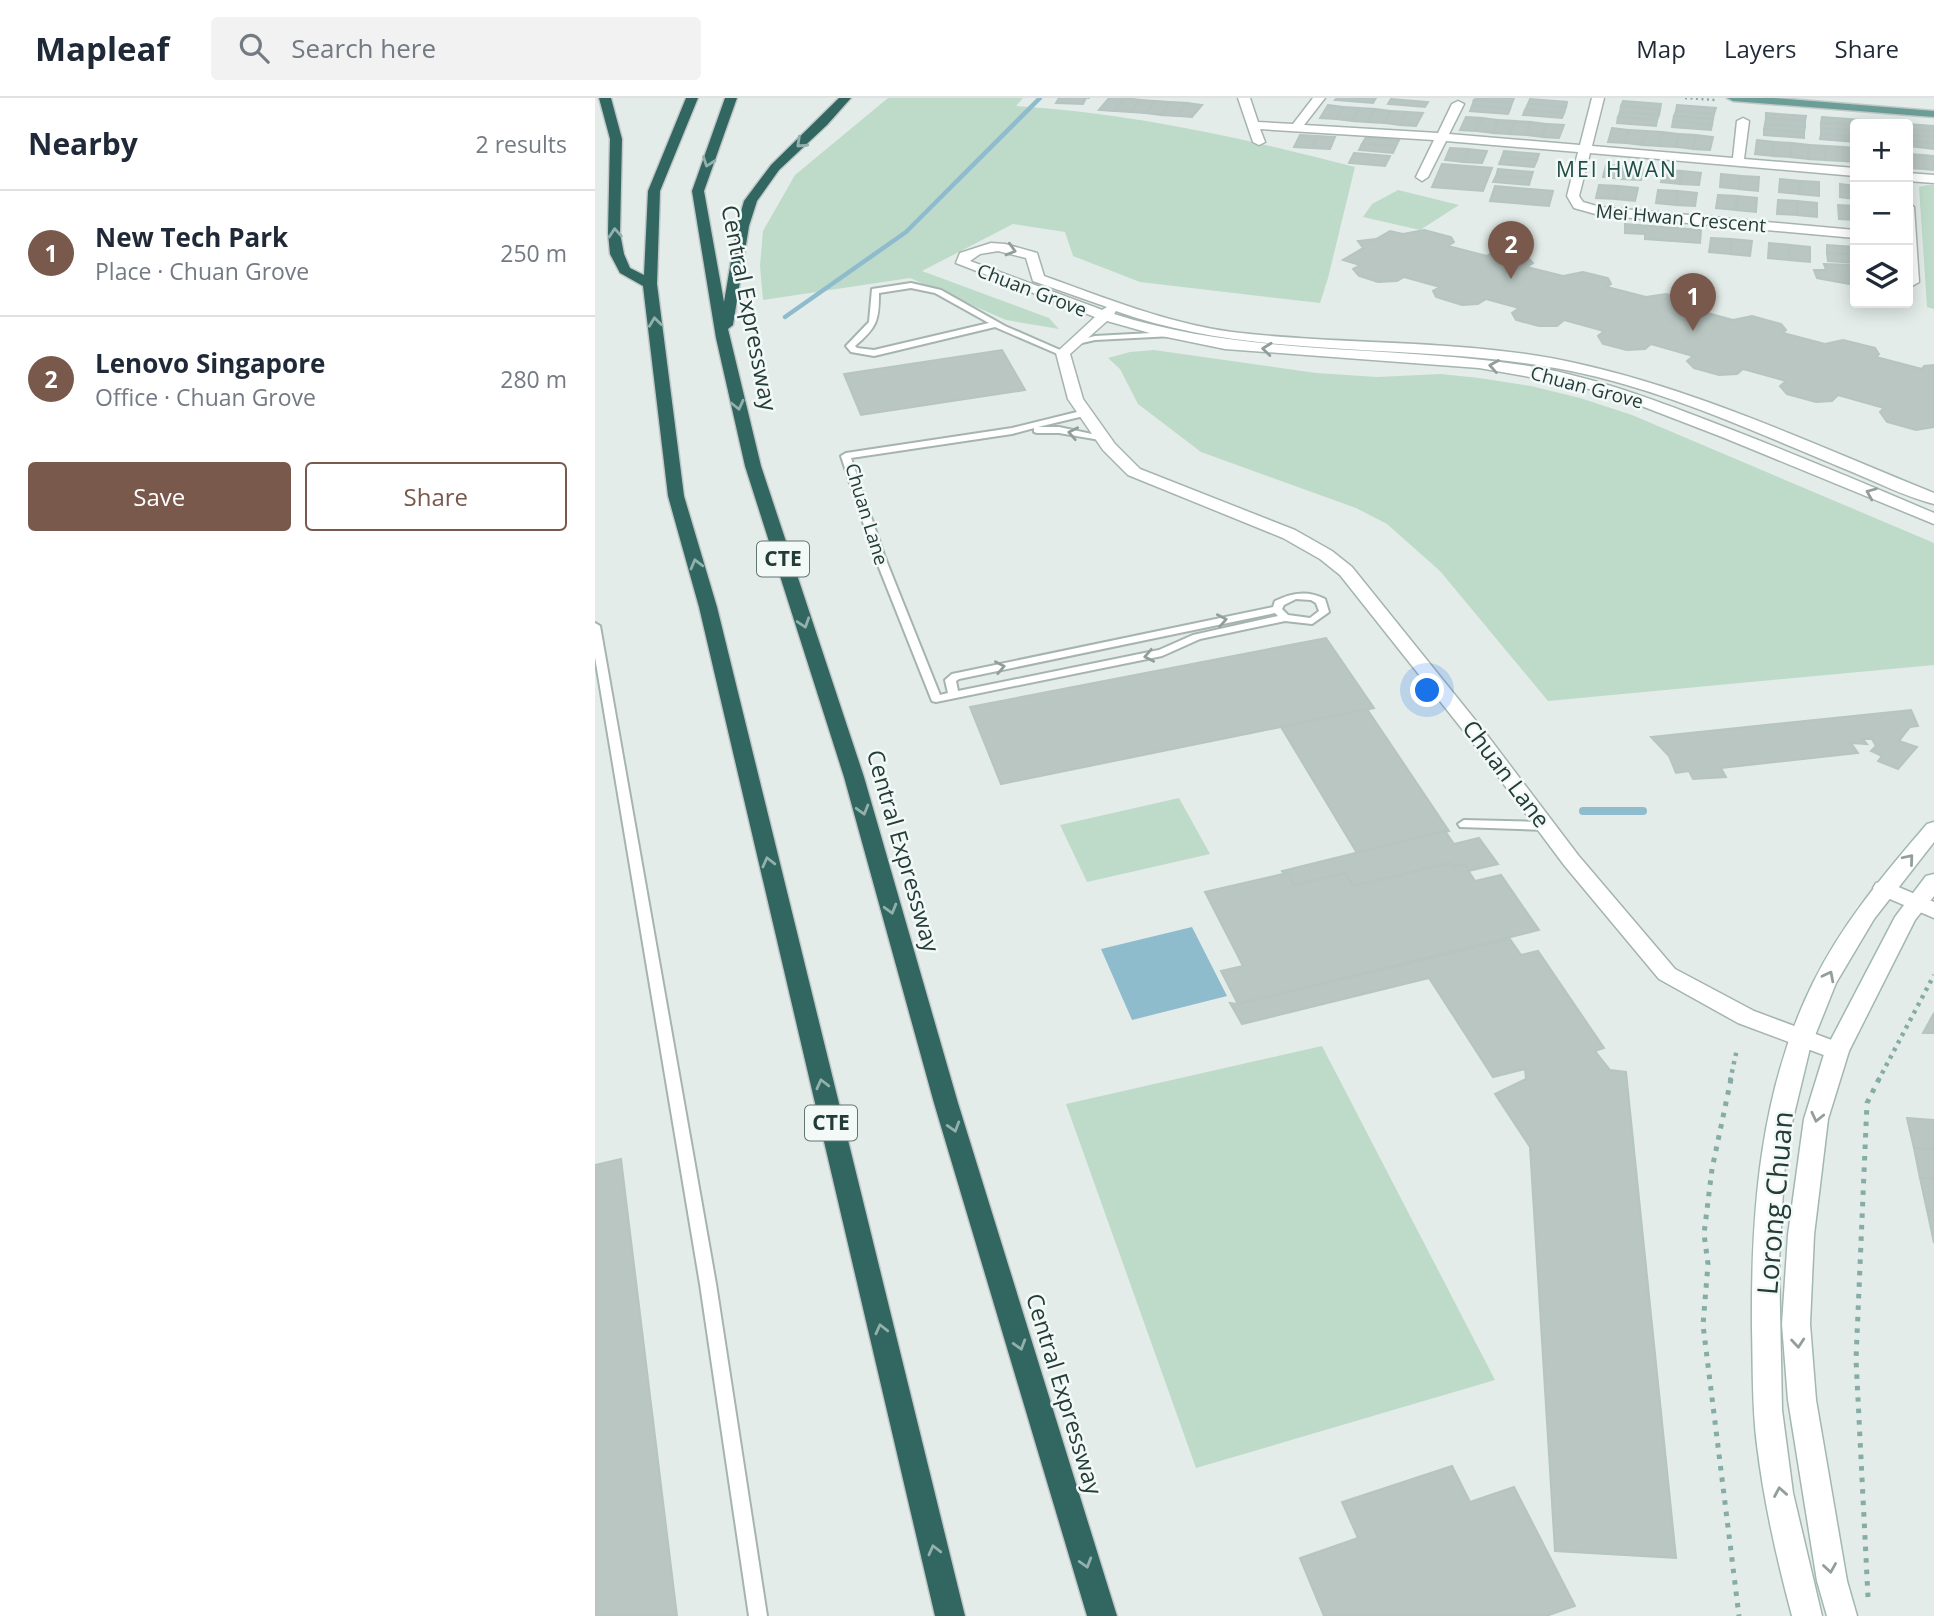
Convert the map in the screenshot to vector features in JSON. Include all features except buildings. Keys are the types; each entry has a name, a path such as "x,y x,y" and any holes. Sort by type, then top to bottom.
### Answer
{"highway":[{"path":"605,98 616,139 614,233 617,254 625,270 650,284"},
{"name":"CTE","path":"692,98 654,191 650,284 676,496 708,607 950,1616"},
{"name":"Central Expressway","path":"731,98 698,191 723,338 753,466 854,777 946,1104 1102,1616"},
{"path":"825,122 845,98"},
{"path":"723,338 739,261 741,227 753,194 778,165 856,98"}],"main road":[{"path":"1733,98 1934,114"},
{"path":"1850,98 1934,104"}],"street":[{"path":"1244,98 1259,142"},
{"path":"1297,127 1319,98"},
{"name":"Mei Hwan Crescent","path":"1598,99 1573,198 1578,205 1585,208 1850,234"},
{"path":"1422,177 1458,104"},
{"path":"1738,162 1743,121"},
{"path":"1253,125 1442,137 1850,172"},
{"path":"1913,177 1934,179"},
{"name":"Chuan Grove","path":"1934,499 1749,424 1647,387 1574,367 1489,353 1231,336 1114,308 1038,278 1032,256 991,245 965,257 963,263 1100,316 1227,345 1292,352 1483,363 1563,377 1629,396 1934,519"},
{"path":"1068,348 1100,316 1114,308"},
{"name":"Chuan Lane","path":"1068,348 1076,399 1103,439 1134,472 1289,534 1327,555 1346,571 1477,735 1545,826 1667,974 1746,1017 1837,1051"},
{"name":"Lorong Chuan","path":"1807,1616 1792,1559 1768,1419 1765,1298 1768,1224 1776,1142 1791,1065 1834,966 1884,888 1934,829"},
{"name":"Lorong Chuan","path":"1842,1616 1832,1581 1803,1400 1796,1324 1801,1235 1815,1119 1837,1051 1925,907 1934,881"},
{"path":"1884,888 1925,907"}],"lane":[{"path":"996,324 874,353 854,350 851,345 872,327 877,318 875,291 897,284 918,285 939,291 996,324 1068,348 1095,338 1171,334"},
{"name":"Chuan Lane","path":"954,695 936,699 879,555 846,457 1012,431 1085,413"},
{"path":"1012,431 1059,430 1103,439"},
{"path":"1294,596 1313,597 1324,606 1324,612 1313,621 1285,618 1197,637 1162,653 954,695 950,680 955,676 1277,609 1279,603 1294,596"},
{"path":"1277,609 1285,618"},
{"path":"595,626 708,1284 758,1616"},
{"path":"1464,824 1545,826"}],"path":[{"path":"1870,1604 1865,1579 1856,1359 1867,1103 1934,975"},
{"path":"1737,1049 1712,1169 1704,1234 1708,1264 1703,1325 1739,1616"}],"green space":[{"path":"888,98 1023,98 1016,106 1102,114 1187,128 1355,167 1320,303 1140,282 1073,256 1065,232 1013,224 922,271 1049,318 1059,329 1006,320 910,278 763,300 760,266 763,231 795,175"},
{"path":"1934,185 1934,309 1927,307 1919,187"},
{"path":"1398,190 1459,205 1420,230 1363,217 1372,204"},
{"path":"1154,350 1316,373 1377,377 1441,374 1479,378 1531,386 1632,415 1934,543 1934,665 1548,701 1440,571 1387,524 1356,508 1201,452 1138,404 1120,369 1108,358 1130,352"},
{"path":"1179,798 1210,854 1087,882 1060,825"},
{"path":"1322,1046 1495,1380 1196,1468 1066,1104"}],"water":[{"path":"1192,927 1227,996 1132,1020 1101,949"}],"waterway":[{"path":"785,317 906,232 1040,98"},
{"path":"1583,811 1643,811"}],"place":[{"name":"Lenovo Singapore","path":"1511,279"},
{"name":"New Tech Park","path":"1693,331"}],"district":[{"name":"MEI HWAN","path":"1617,170"}]}
